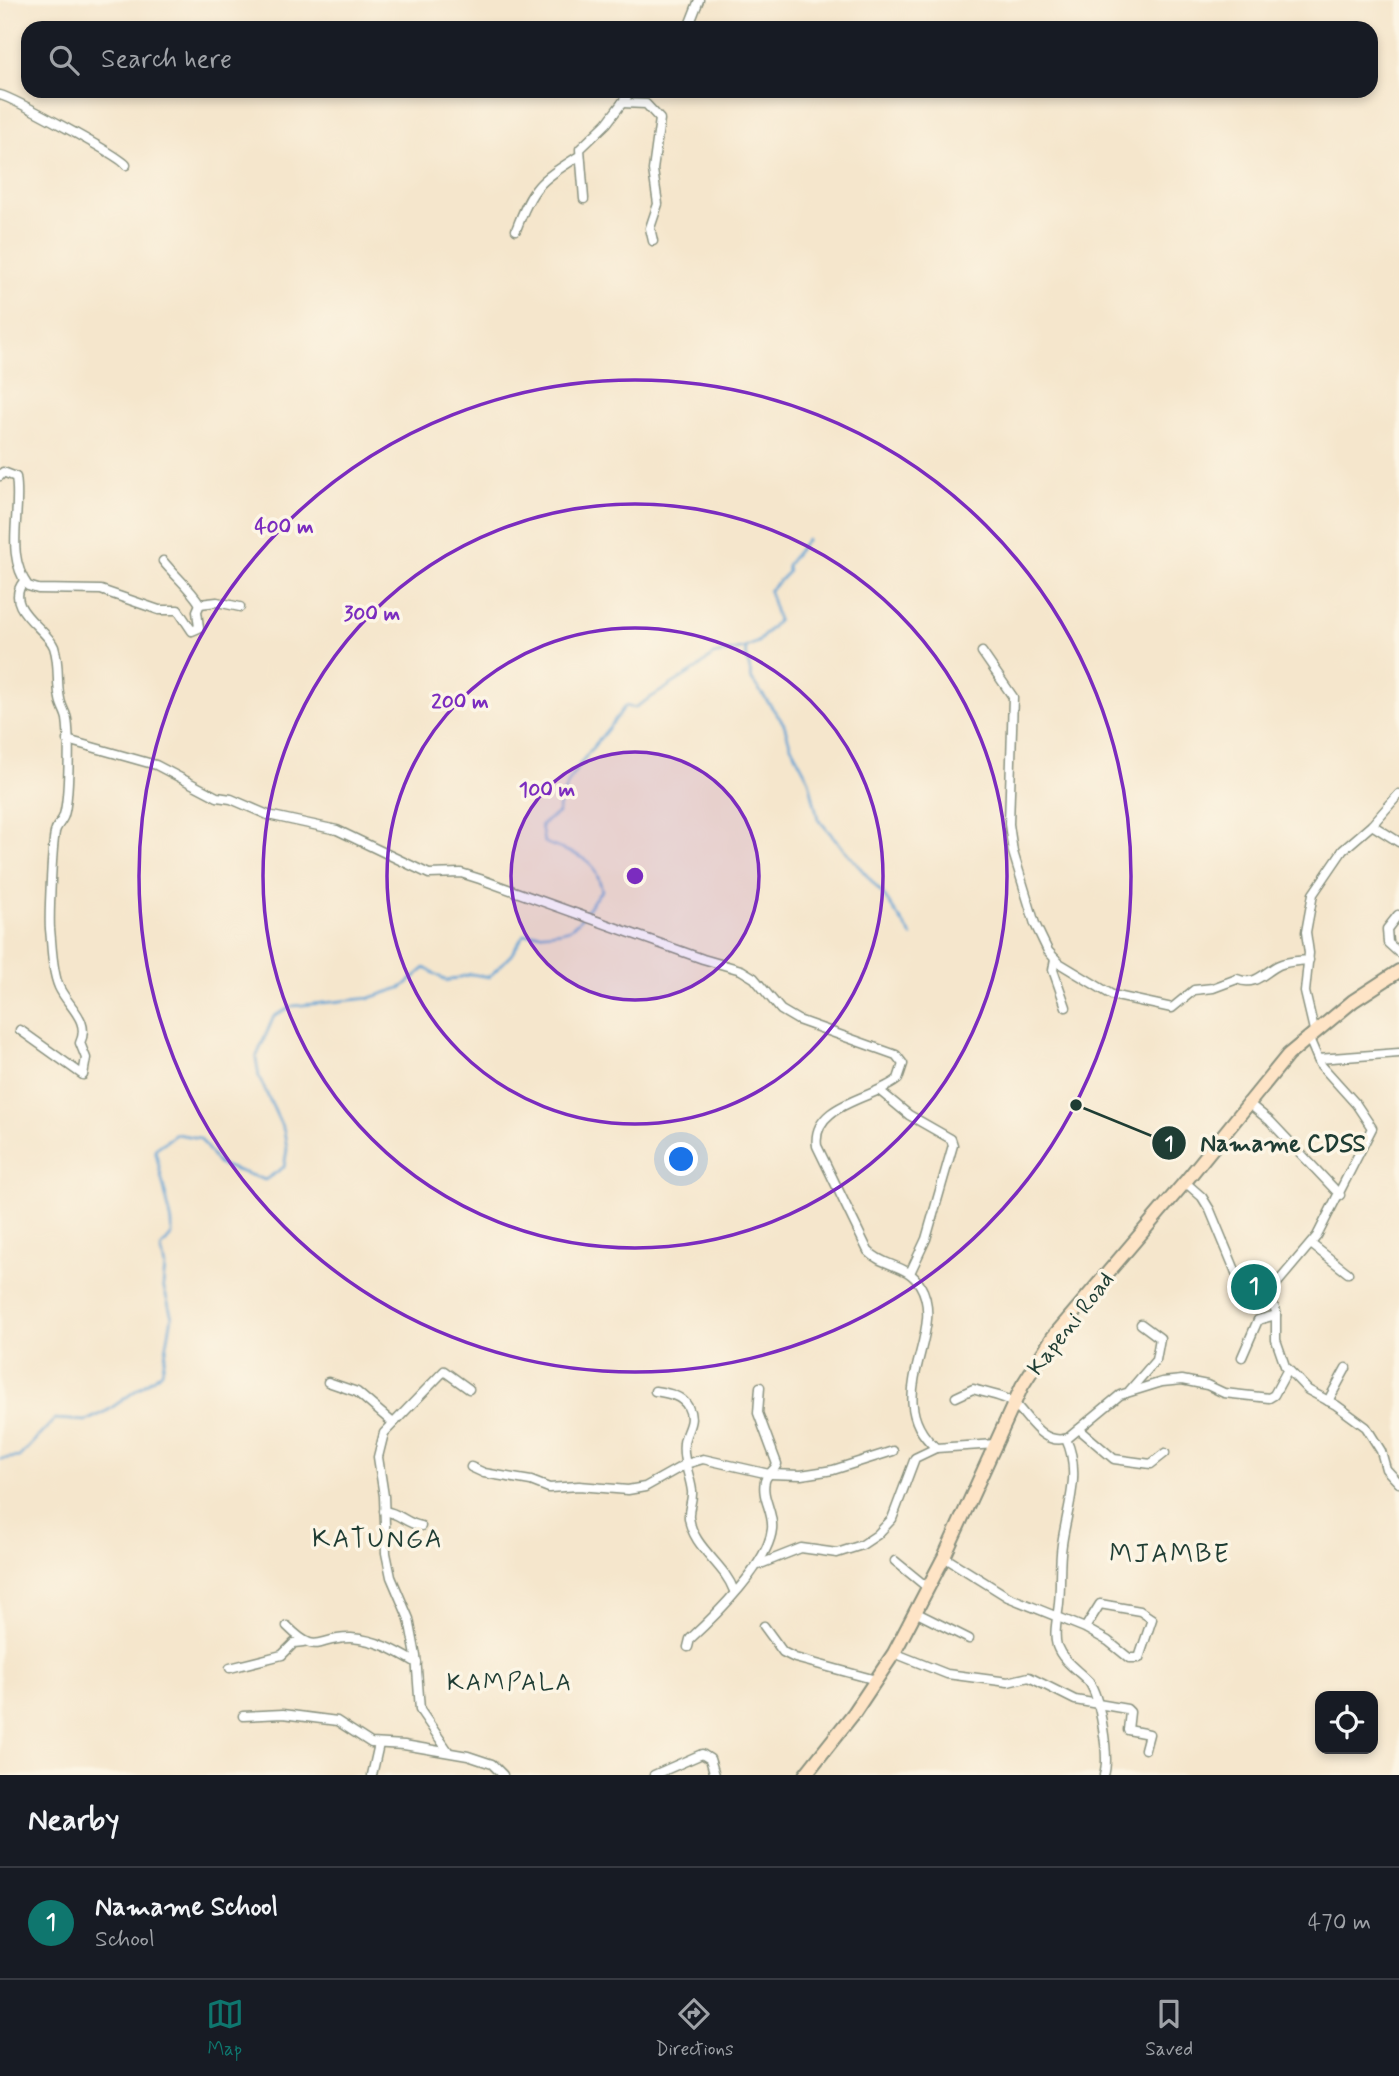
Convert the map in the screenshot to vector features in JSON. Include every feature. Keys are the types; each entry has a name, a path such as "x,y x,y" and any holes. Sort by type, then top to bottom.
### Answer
{"main road":[{"name":"Kapeni Road","path":"805,1775 854,1713 894,1654 944,1557 1014,1403 1053,1337 1185,1182 1247,1102 1311,1033 1399,971"}],"street":[{"path":"691,21 699,0"},
{"path":"0,95 33,109 81,139 104,148 126,165"},
{"path":"584,199 580,149 626,98"},
{"path":"622,103 646,104 660,119 653,170 658,204 650,228 653,241"},
{"path":"516,230 529,196 540,181 579,156"},
{"path":"0,476 2,472 16,477 20,502 15,530 15,561 24,581 38,589 101,590 159,610 178,610 192,631 199,628 197,611 200,604"},
{"path":"163,561 179,581 186,583 200,604"},
{"path":"20,1030 83,1075 86,1058 80,1043 84,1035 80,1017 59,987 48,905 53,880 55,830 64,817 67,793 67,719 60,699 59,665 52,643 30,623 21,604 21,586 24,581"},
{"path":"200,604 217,602 240,607"},
{"path":"982,652 1013,696 1009,824 1013,852 1035,923 1055,959 1112,995 1172,1008 1194,990 1213,988 1237,979 1245,982 1257,981 1282,963 1309,960"},
{"path":"66,740 156,765 217,797 268,815 337,830 429,874 461,873 741,970 754,978 781,1010 798,1020 896,1055 903,1064 902,1074 880,1091 848,1103 829,1116 820,1128 817,1142 867,1251 909,1273 922,1288 928,1323 917,1359 915,1419 928,1442 936,1448"},
{"path":"1399,794 1372,825 1343,850 1313,894 1306,932 1309,960 1305,992 1318,1059 1356,1104 1372,1128 1340,1195 1311,1244 1268,1294 1276,1315 1276,1340 1288,1369 1308,1390 1366,1427 1381,1451 1386,1469 1399,1483"},
{"path":"1372,825 1399,842"},
{"path":"1398,915 1387,929 1388,943 1399,953"},
{"path":"1055,959 1055,979 1066,1007"},
{"path":"1318,1059 1399,1053"},
{"path":"880,1091 909,1115 951,1139 953,1145 926,1240 909,1273"},
{"path":"1247,1102 1270,1121 1340,1195"},
{"path":"1185,1182 1202,1197 1210,1210 1237,1275 1250,1282 1271,1302"},
{"path":"1311,1244 1348,1273"},
{"path":"1242,1357 1258,1320 1276,1315"},
{"path":"956,1397 973,1389 1014,1403 1039,1432 1052,1439 1066,1439 1111,1401 1130,1390 1156,1360 1160,1338 1141,1324"},
{"path":"1328,1401 1346,1368"},
{"path":"1130,1390 1182,1380 1207,1384 1224,1393 1269,1398 1274,1395 1288,1369"},
{"path":"448,1751 420,1710 417,1663 408,1614 389,1569 378,1448 384,1433 411,1409 443,1371 469,1389"},
{"path":"328,1382 357,1392 393,1423"},
{"path":"688,1647 690,1639 713,1618 758,1565 772,1528 765,1499 765,1482 777,1464 758,1413 760,1387"},
{"path":"655,1391 676,1395 688,1407 691,1428 684,1441 693,1493 689,1518 702,1548 722,1567 734,1591"},
{"path":"1079,1429 1114,1459 1151,1464 1165,1453"},
{"path":"1066,1439 1073,1455 1073,1486 1062,1543 1055,1633 1060,1651 1090,1683 1104,1726 1102,1740 1107,1758 1104,1775"},
{"path":"758,1565 801,1548 837,1553 862,1545 892,1519 908,1469 915,1458 936,1448 996,1444"},
{"path":"471,1467 549,1488 579,1486 628,1490 645,1488 686,1464 703,1459 725,1461 769,1474 817,1474 893,1451"},
{"path":"384,1510 397,1512 408,1524 421,1525"},
{"path":"944,1557 990,1588 1058,1619 1085,1628 1108,1641 1129,1658 1139,1658 1152,1619 1140,1611 1100,1604 1085,1628"},
{"path":"895,1561 928,1588"},
{"path":"915,1612 970,1639"},
{"path":"287,1626 303,1642"},
{"path":"764,1626 783,1651 795,1658 876,1680"},
{"path":"230,1668 282,1655 294,1643 319,1645 348,1638 384,1643 417,1663"},
{"path":"894,1654 947,1674 1009,1682 1029,1677 1075,1700 1130,1712 1128,1730 1149,1734 1145,1749"},
{"path":"243,1716 283,1714 337,1721 365,1740 379,1744 448,1751 484,1760 503,1775"},
{"path":"372,1775 379,1744"},
{"path":"654,1775 702,1754 710,1759 715,1775"}],"waterway":[{"path":"807,539 787,565 788,572 769,591 778,620 758,642 745,648 752,680 784,724 790,744 809,780 818,819 882,893 912,936"},
{"path":"0,1459 19,1457 55,1419 86,1421 107,1411 162,1372 172,1317 163,1285 165,1267 161,1248 172,1235 172,1223 155,1149 176,1134 200,1138 218,1164 265,1180 284,1167 287,1149 284,1131 259,1077 256,1058 274,1016 293,1006 370,998 403,987 425,968 447,981 471,974 489,977 511,955 524,935 560,931 574,926 602,890 598,877 588,861 582,857 544,842 541,825 558,813 562,797 577,769 625,706 634,708 698,668 713,655 745,648"}],"place":[{"name":"Namame CDSS","path":"1076,1105"},
{"name":"Namame School","path":"1254,1287"}],"district":[{"name":"KATUNGA","path":"378,1538"},
{"name":"MJAMBE","path":"1170,1553"},
{"name":"KAMPALA","path":"510,1682"}]}
